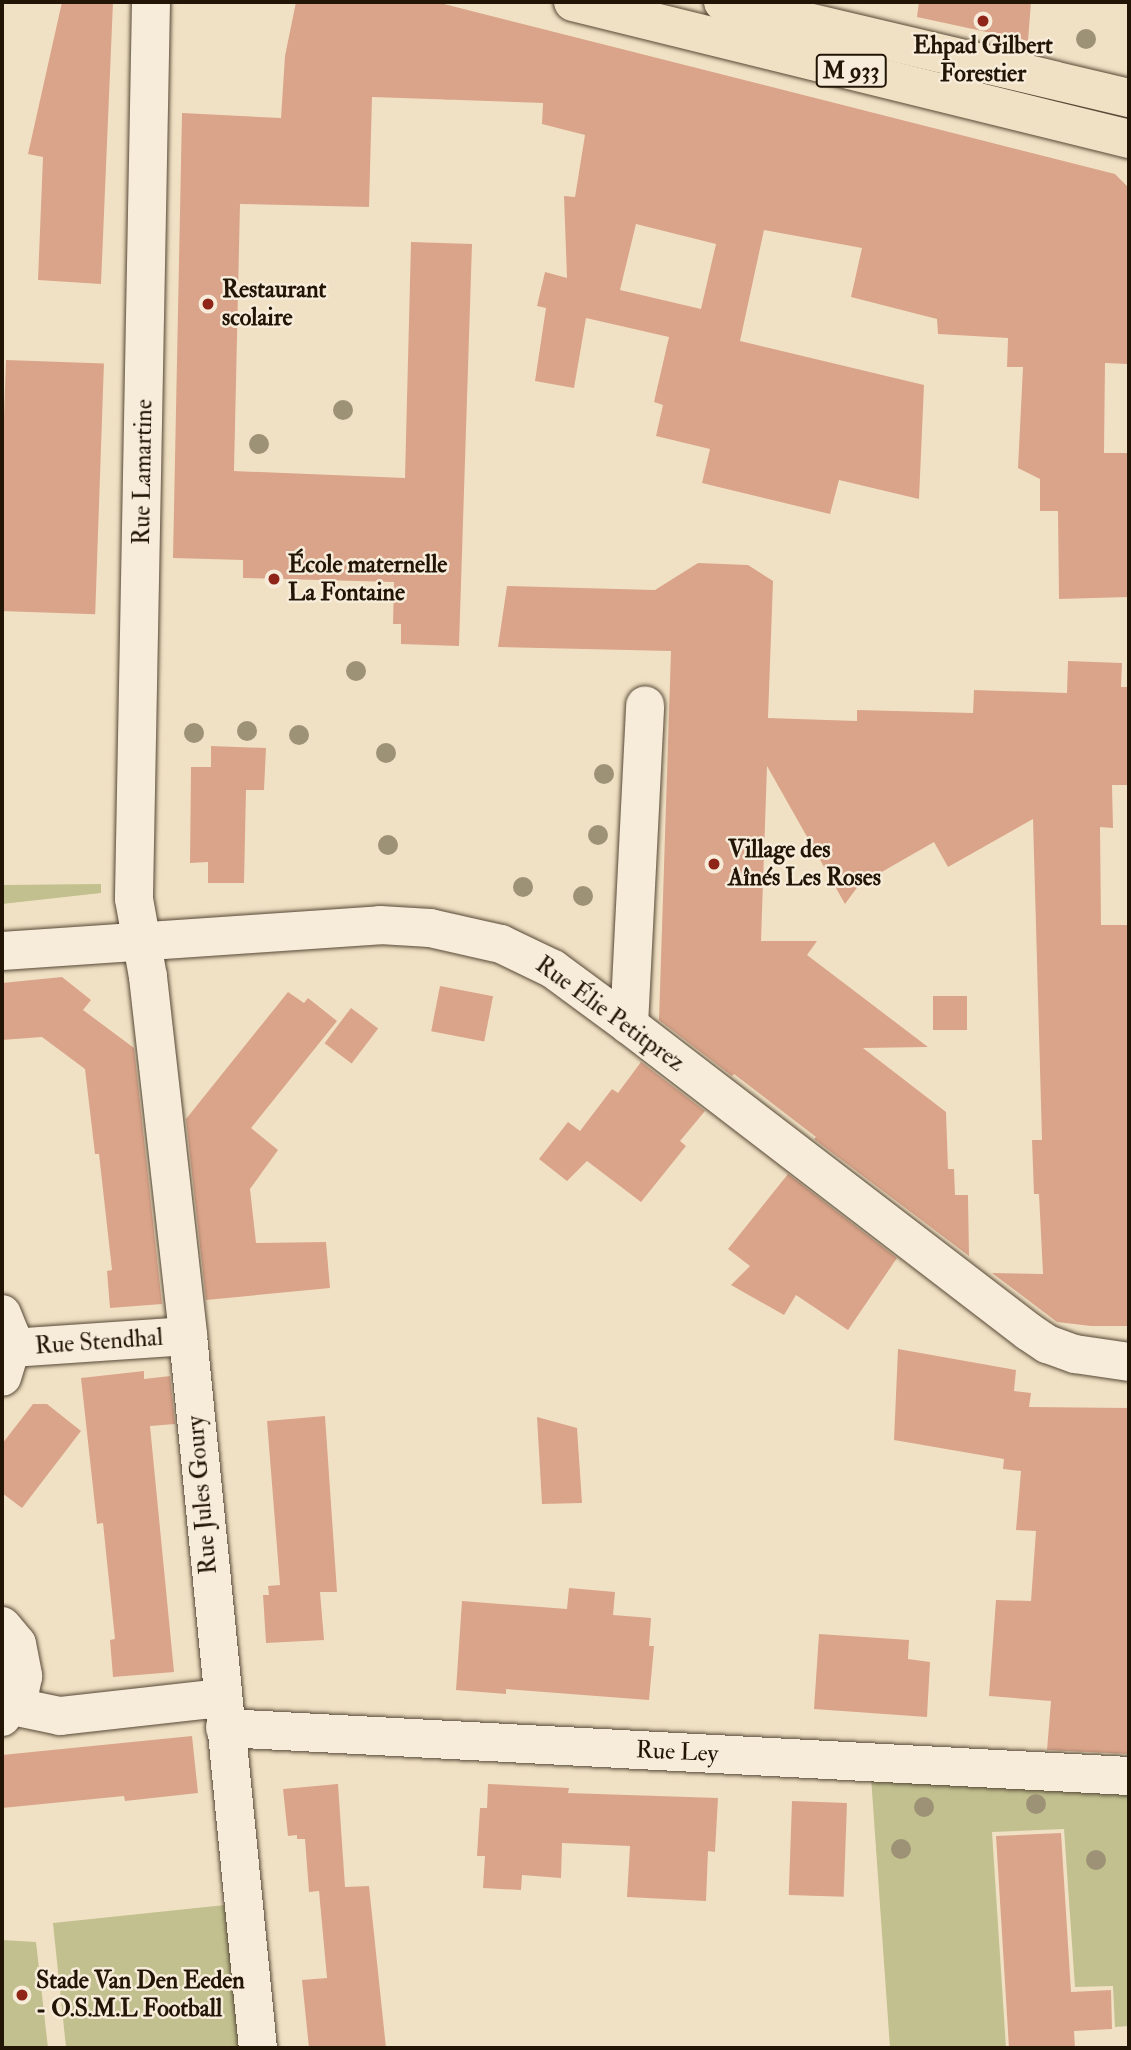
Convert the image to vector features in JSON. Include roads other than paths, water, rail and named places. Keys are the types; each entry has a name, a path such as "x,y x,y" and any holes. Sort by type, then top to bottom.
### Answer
{"main road":[{"name":"M 933","path":"573,2 1129,139"},
{"name":"M 933","path":"723,2 1129,98"}],"street":[{"name":"Rue Lamartine","path":"140,942 134,899 151,2"},
{"path":"629,1025 645,705"},
{"name":"Rue Élie Petitprez","path":"2,951 380,925 430,928 501,944 553,969 1028,1332 1047,1344 1074,1354 1129,1362"},
{"name":"Rue Jules Goury","path":"140,942 148,977 188,1336 258,2048"},
{"name":"Rue Stendhal","path":"5,1347 188,1336"},
{"path":"2,1626 17,1644 22,1659 23,1676 7,1712"},
{"name":"Rue Ley","path":"7,1712 60,1716 223,1713 1129,1776"}],"place":[{"name":"Ehpad Gilbert Forestier","path":"983,21"},
{"name":"Restaurant scolaire","path":"208,304"},
{"name":"École maternelle La Fontaine","path":"274,579"},
{"name":"Village des Aînés Les Roses","path":"714,864"},
{"name":"Stade Van Den Eeden - O.S.M.L Football","path":"22,1995"}]}
